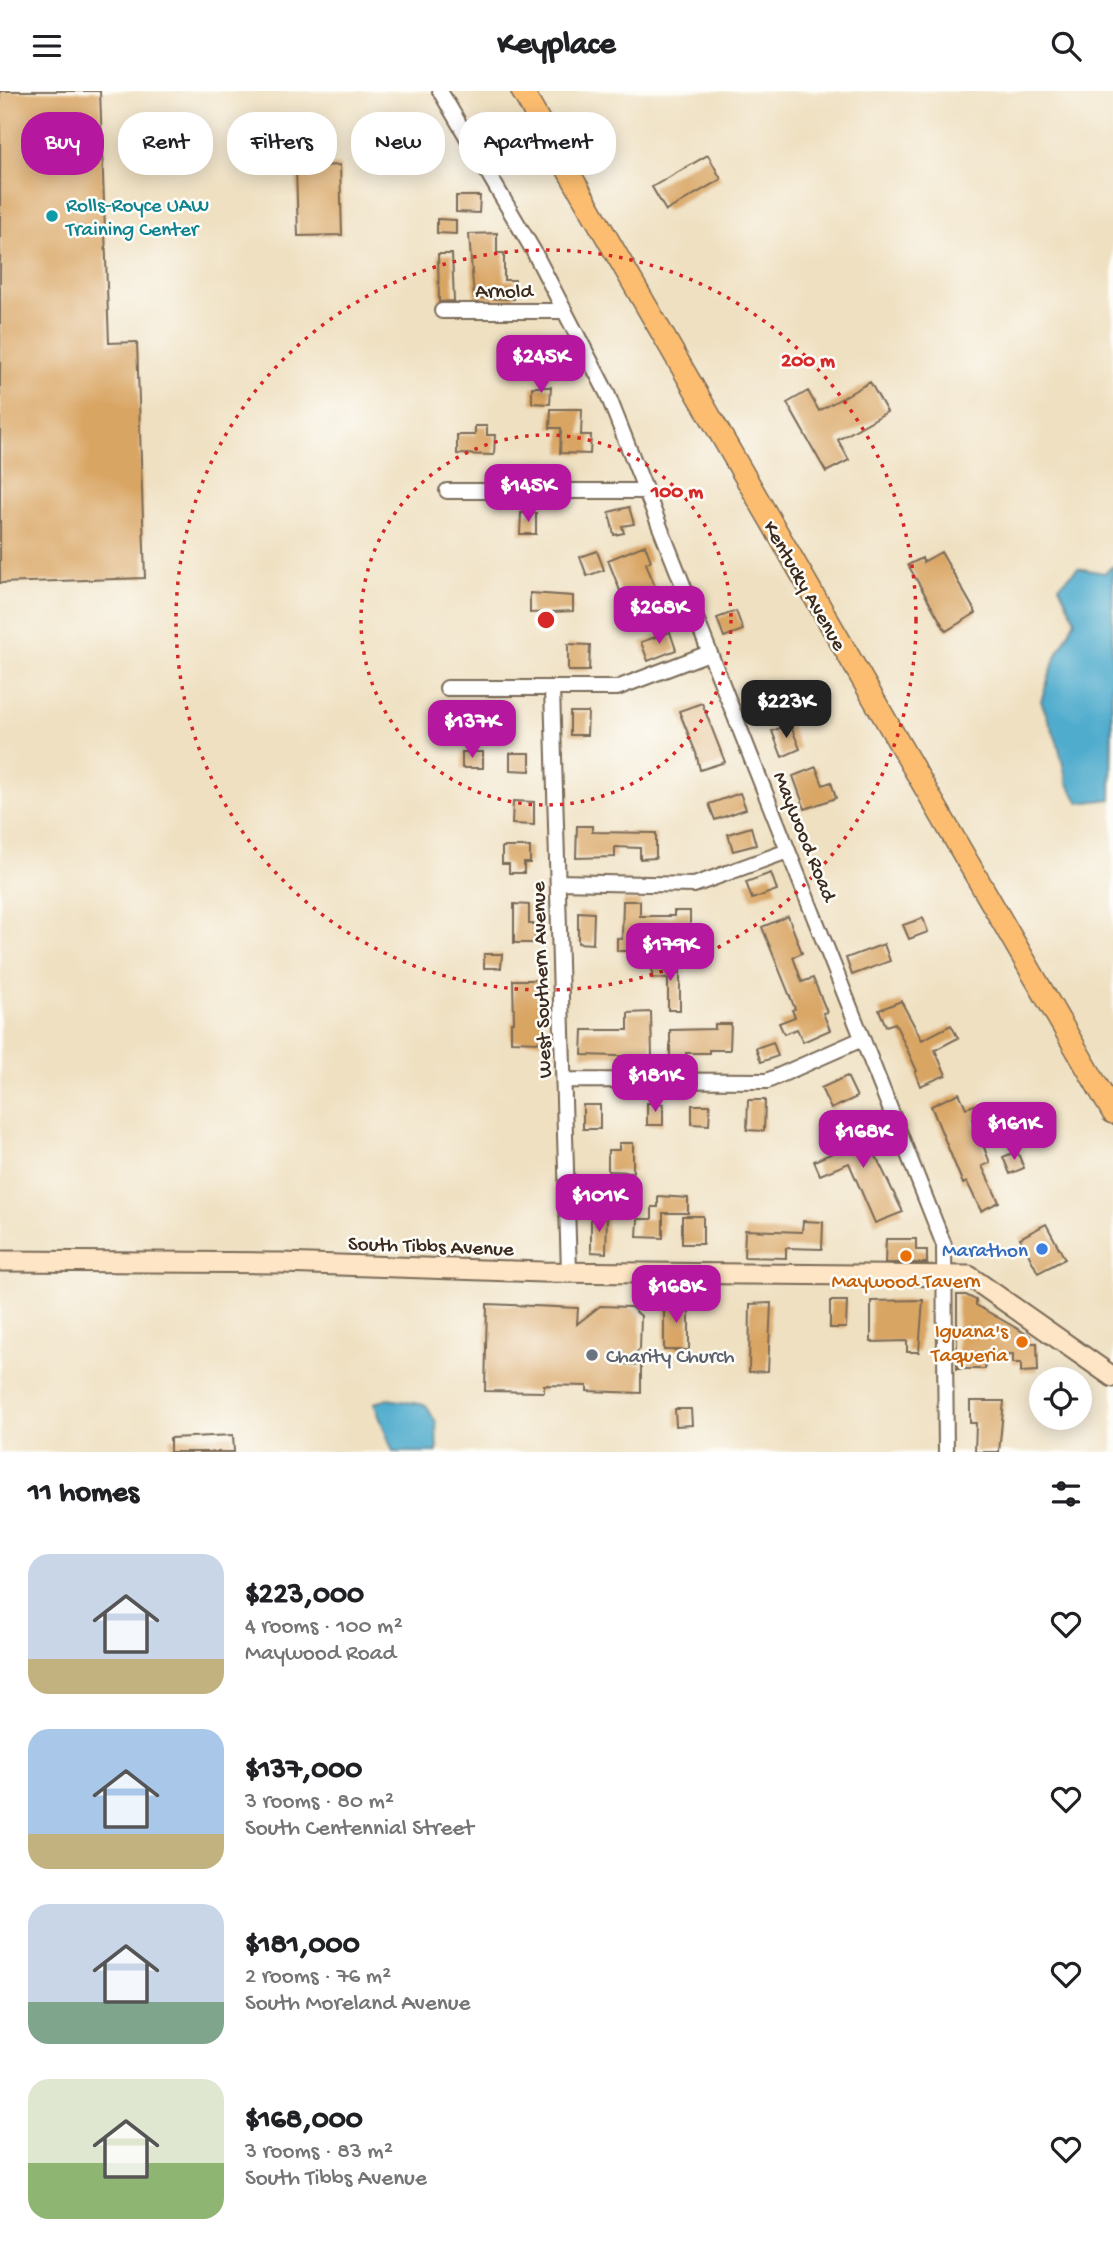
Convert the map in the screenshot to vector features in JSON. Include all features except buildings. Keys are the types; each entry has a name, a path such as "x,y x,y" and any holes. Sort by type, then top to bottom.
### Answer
{"main road":[{"name":"Kentucky Avenue","path":"522,91 1113,1114"},
{"name":"South Tibbs Avenue","path":"0,1261 282,1263 569,1272 943,1276"},
{"path":"943,1276 969,1276 1113,1377"}],"street":[{"name":"Maywood Road","path":"440,91 565,311 607,393 944,1245 946,1452"},
{"name":"Arnold","path":"442,311 565,311"},
{"path":"447,491 645,491"},
{"path":"447,688 617,688 709,653"},
{"name":"West Southern Avenue","path":"552,688 569,1272"},
{"path":"558,882 694,885 788,851"},
{"path":"564,1080 767,1081 862,1039"}],"water":[{"path":"1113,566 1111,799 1079,803 1067,782 1058,744 1041,701 1055,659 1075,620 1059,586 1078,568 1104,573"},
{"path":"388,1399 426,1405 436,1423 437,1452 393,1452 374,1403"}],"place":[{"name":"Rolls-Royce UAW Training Center","path":"52,216"},
{"name":"Marathon","path":"1042,1249"},
{"name":"Maywood Tavern","path":"906,1256"},
{"name":"Iguana's Taqueria","path":"1022,1342"},
{"name":"Charity Church","path":"592,1355"}]}
